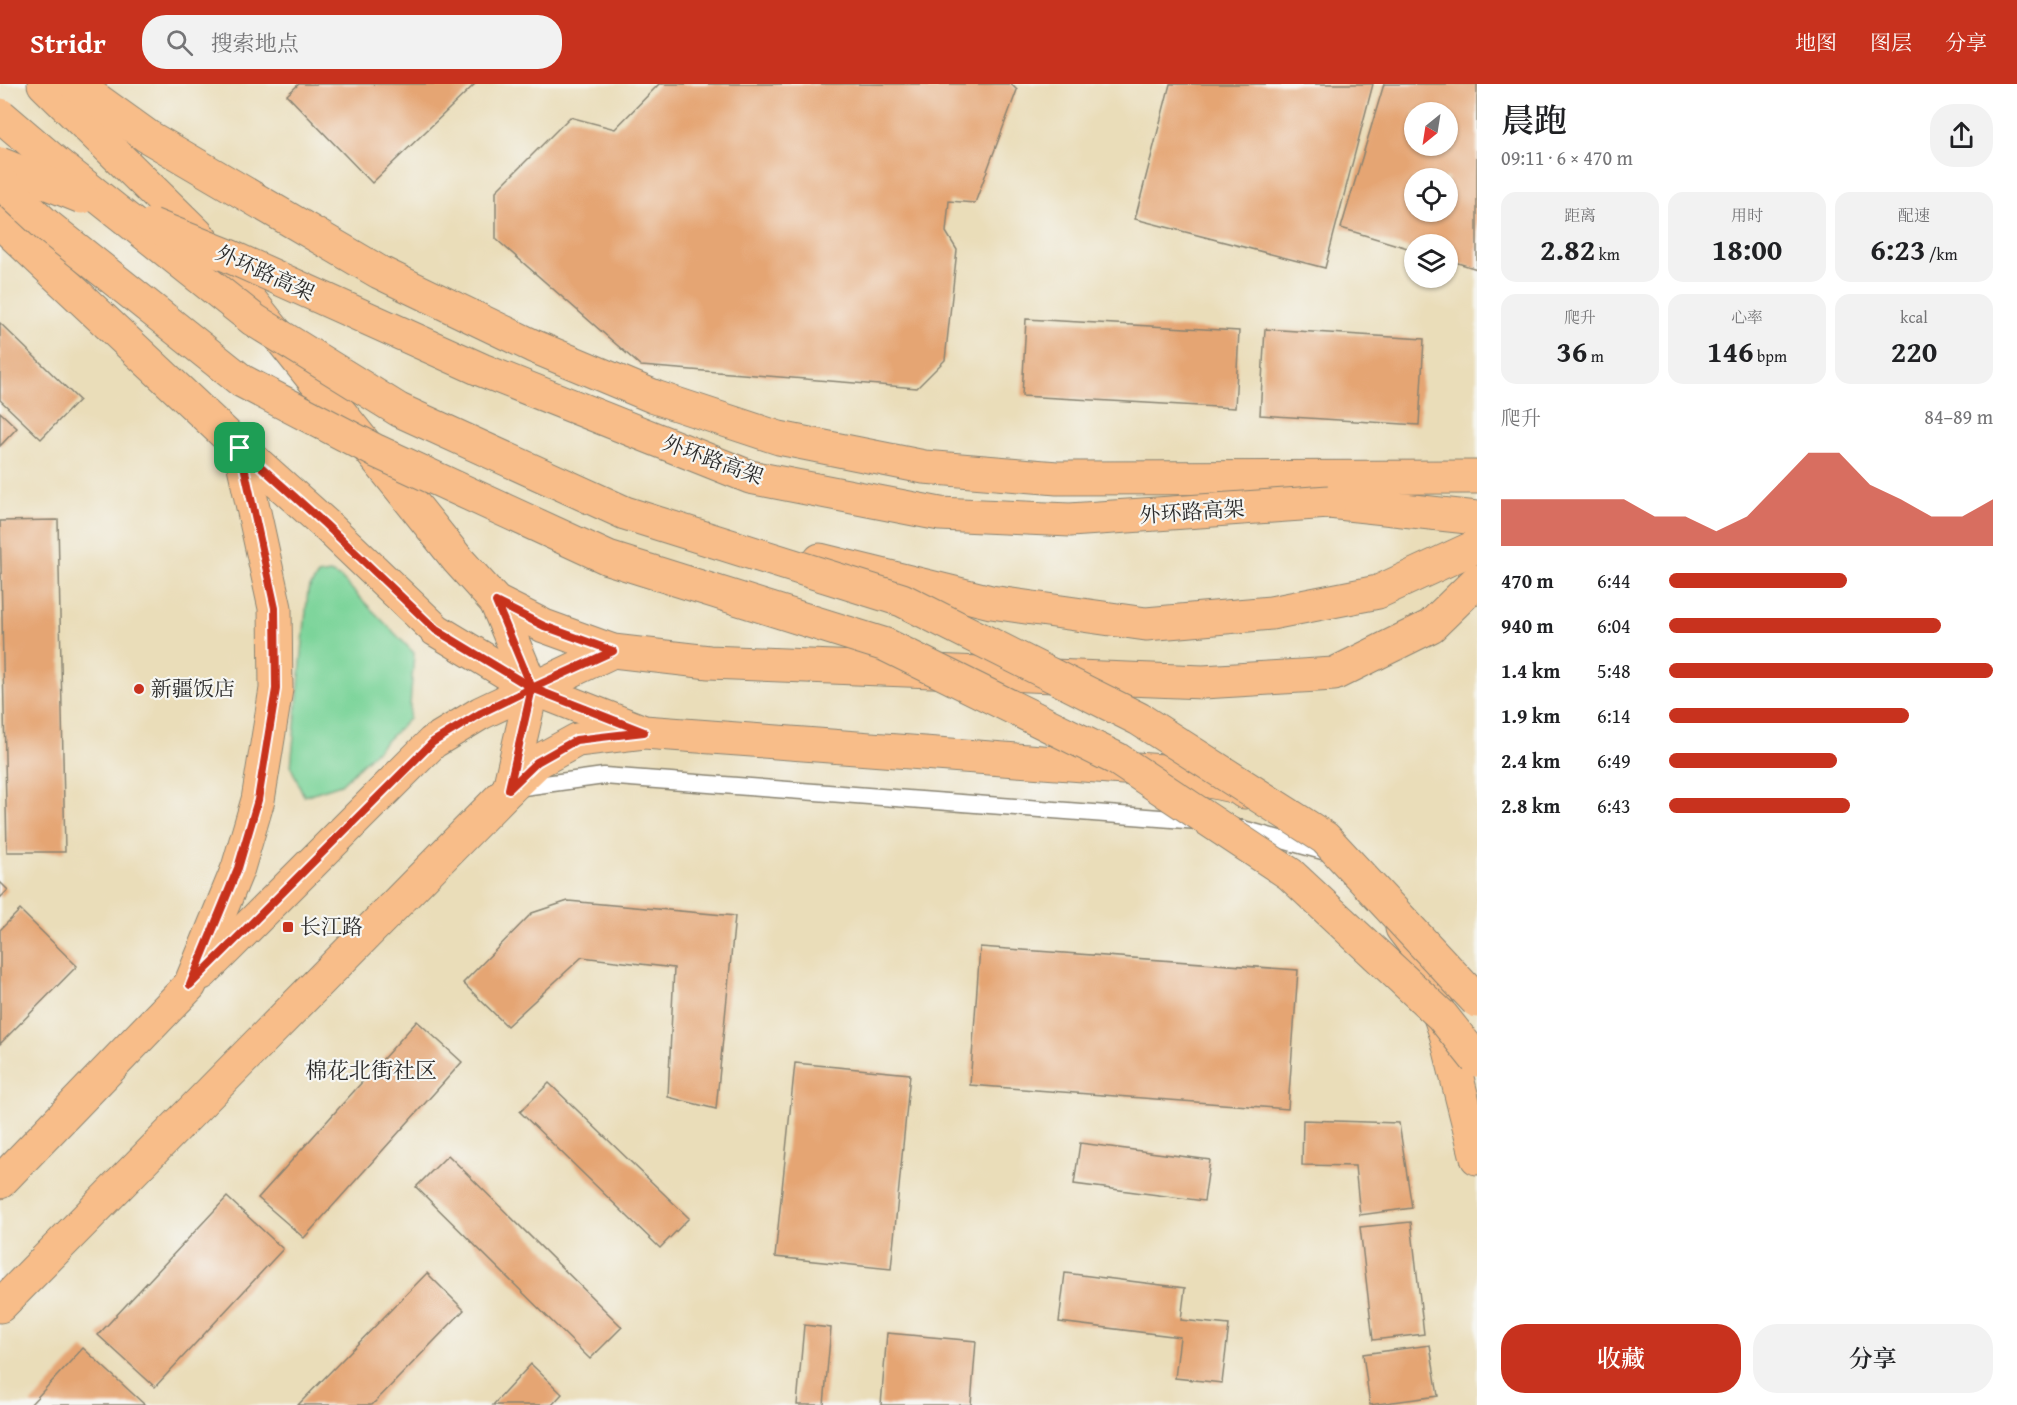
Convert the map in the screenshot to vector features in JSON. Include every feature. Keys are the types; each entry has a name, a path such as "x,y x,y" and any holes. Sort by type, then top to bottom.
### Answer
{"main road":[{"path":"44,84 197,234 458,560 496,602 532,688 509,789"},
{"name":"外环路高架","path":"75,84 147,136 379,272 533,346 655,397 779,438 924,467 1057,478 1477,477"},
{"path":"0,115 56,163 254,320 399,410 625,513 902,600 1139,719 1324,838 1477,1001"},
{"name":"外环路高架","path":"0,164 229,256 482,370 750,477 940,514 1070,520 1329,502 1477,518"},
{"path":"0,182 46,225 242,381 376,451 608,558 886,645 1117,759 1290,874 1442,1016 1477,1060"},
{"path":"0,222 436,630 532,688 644,732"},
{"path":"190,985 238,868 258,800 276,689 275,608 240,448"},
{"path":"625,513 991,602 1146,624 1271,613 1378,592 1477,546"},
{"path":"496,602 544,626 613,651 709,662 1203,682 1334,674 1431,626 1477,581"},
{"path":"0,1182 190,985 433,742 481,713 613,651"},
{"path":"0,1306 537,762 576,740 644,732 1163,771 1237,787 1346,857 1415,945 1446,1034 1477,1158"}],"lane":[{"path":"509,789 604,776 1219,822 1346,857"}],"green space":[{"path":"330,573 341,578 414,653 409,719 341,784 304,796 291,767 308,590 318,575"}],"building":[{"path":"299,84 475,84 372,183 287,95"},
{"path":"659,84 1011,84 1017,90 975,203 949,201 946,232 957,250 945,360 917,388 641,366 496,239 496,191 570,117 615,129"},
{"path":"1170,84 1373,84 1325,268 1135,219"},
{"path":"1384,84 1477,84 1477,269 1458,263 1458,234 1404,234 1404,247 1341,228"},
{"path":"1026,319 1239,331 1235,408 1022,396"},
{"path":"0,323 79,400 41,439 0,400"},
{"path":"1265,329 1424,339 1419,425 1260,415"},
{"path":"0,412 17,428 0,446"},
{"path":"58,520 65,852 7,852 0,521"},
{"path":"0,882 8,890 0,898"},
{"path":"568,901 735,916 716,1109 668,1097 674,968 582,957 507,1026 463,983 532,913"},
{"path":"20,910 77,966 0,1044 0,930"},
{"path":"980,947 1298,970 1288,1109 970,1085"},
{"path":"417,1021 462,1062 304,1238 258,1198"},
{"path":"795,1063 910,1074 891,1269 775,1257"},
{"path":"549,1083 689,1218 660,1248 520,1112"},
{"path":"1303,1120 1399,1123 1412,1208 1360,1215 1355,1166 1302,1165"},
{"path":"1080,1143 1210,1160 1204,1201 1074,1184"},
{"path":"448,1155 622,1327 590,1359 416,1187"},
{"path":"227,1197 283,1249 155,1387 98,1335"},
{"path":"1411,1222 1424,1334 1373,1340 1360,1227"},
{"path":"427,1273 464,1310 372,1405 298,1405"},
{"path":"1065,1273 1185,1288 1181,1320 1229,1325 1222,1383 1175,1378 1180,1337 1059,1322"},
{"path":"804,1325 831,1328 824,1405 797,1405"},
{"path":"887,1333 976,1341 971,1405 881,1405"},
{"path":"1430,1345 1438,1396 1370,1405 1363,1354"},
{"path":"83,1348 145,1405 30,1405"},
{"path":"531,1364 562,1394 552,1405 493,1405"}],"place":[{"name":"新疆饭店","path":"139,689"},
{"name":"长江路","path":"288,927"}],"district":[{"name":"棉花北街社区","path":"371,1070"}],"route":[{"path":"240,448 275,608 276,689 258,800 238,868 190,985 433,742 481,713 532,688 496,602 544,626 613,651 532,688 644,732 576,740 537,762 509,789 532,688 436,630 325,524 240,448"}]}
